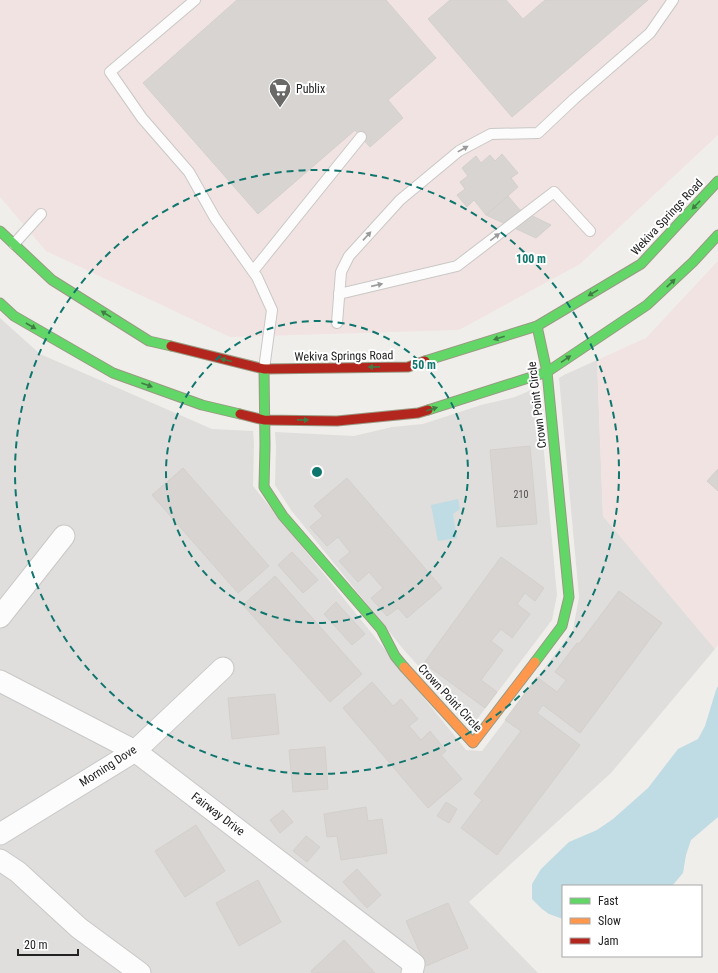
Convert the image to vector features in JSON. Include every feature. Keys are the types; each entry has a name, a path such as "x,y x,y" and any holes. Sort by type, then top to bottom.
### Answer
{"main road":[{"name":"Wekiva Springs Road","path":"0,231 52,280 149,341 264,369 408,367 537,326 641,264 718,181"},
{"path":"0,303 14,316 113,373 202,405 264,420 338,421 418,413 547,372 647,305 694,262 718,235"},
{"name":"Crown Point Circle","path":"264,369 264,487 283,516 381,629 395,656 473,743 562,626 569,597 547,372 537,326"}],"street":[{"path":"0,617 64,536"},
{"name":"Morning Dove","path":"0,834 135,751 223,668"},
{"name":"Fairway Drive","path":"0,682 135,751 414,964 412,973"},
{"path":"0,860 18,872 78,928 140,973"}],"lane":[{"path":"195,0 110,72 142,118 189,172 215,218 257,277 272,310 264,369"},
{"path":"337,323 341,272 349,256 400,200 459,151 491,134 538,133 578,95 650,33 673,0"},
{"path":"253,271 360,137"},
{"path":"339,294 457,266 554,192 590,231"},
{"path":"14,244 42,214"}],"shaded area":[{"path":"0,0 718,0 718,135 580,264 459,330 230,337 46,251 0,197"},
{"path":"718,261 718,645 715,649 603,516 597,360 646,338"},
{"path":"0,318 40,354 212,429 253,431 253,486 466,750 482,751 573,630 579,597 559,378 597,360 603,516 715,649 611,773 469,902 538,973 0,973"},
{"path":"538,387 557,595 552,620 472,726 404,650 291,510 275,485 275,432 354,436 392,427 423,424 481,405 515,397"}],"water":[{"path":"458,499 460,509 453,514 457,538 438,541 431,505"},
{"path":"718,686 718,817 691,840 686,855 683,873 673,885 562,885 562,919 549,914 542,909 532,899 532,884 541,869 569,842 597,830 613,819 648,788 678,749 698,739 705,726"}],"building":[{"name":"Publix","path":"237,0 386,0 436,58 388,100 403,118 370,147 355,130 258,214 143,83"},
{"path":"450,0 506,0 523,19 545,0 648,0 512,117 428,19"},
{"path":"502,154 518,173 511,178 518,187 486,215 474,200 467,207 457,195 465,189 460,182 468,176 462,168 476,156 481,163 490,155 495,161"},
{"path":"508,196 520,210 551,225 536,238 486,215"},
{"path":"530,446 537,524 497,527 490,450"},
{"path":"183,468 269,566 238,593 152,495"},
{"path":"718,469 718,491 707,481"},
{"path":"347,478 442,588 407,618 398,608 387,616 371,598 383,588 369,572 358,582 339,561 350,552 338,537 327,546 310,527 323,516 314,506"},
{"path":"292,552 318,580 303,593 278,565"},
{"path":"501,557 544,588 535,601 525,593 517,604 530,614 512,638 501,629 491,641 503,650 481,680 497,692 485,708 424,663"},
{"path":"275,576 362,674 330,702 243,605"},
{"path":"619,591 662,623 580,733 543,705 537,713 580,745 497,855 461,828 482,800 474,794 521,731 505,720 537,677 557,692 566,680 555,672 577,643 579,644"},
{"path":"336,602 365,634 352,645 324,614"},
{"path":"372,682 393,706 401,699 418,719 409,726 421,740 430,731 446,751 441,755 462,779 428,808 343,708"},
{"path":"275,694 279,734 232,739 228,698"},
{"path":"325,747 328,789 293,792 289,750"},
{"path":"446,802 457,809 449,823 437,816"},
{"path":"366,807 368,821 382,819 387,853 341,860 337,836 327,837 324,814"},
{"path":"283,810 293,822 280,833 270,820"},
{"path":"196,825 225,871 185,897 155,851"},
{"path":"306,836 320,847 307,862 293,851"},
{"path":"357,869 381,895 367,908 343,882"},
{"path":"258,880 281,922 239,946 216,903"},
{"path":"448,903 468,948 426,966 406,921"},
{"path":"344,940 375,973 312,973 311,971"}],"traffic: fast":[{"path":"425,361 537,326 641,264 718,181"},
{"path":"0,231 52,280 149,341 171,346"},
{"path":"428,410 547,372 647,305 693,262 718,235"},
{"path":"0,303 14,316 113,373 202,405 240,414"},
{"path":"535,662 562,626 569,597 547,372 537,326"},
{"path":"264,369 264,487 283,516 381,629 395,656 404,667"}],"traffic: slow":[{"path":"404,667 473,743 535,662"}],"traffic: jam":[{"path":"171,346 264,369 408,367 425,361"},
{"path":"240,414 264,420 337,421 418,413 428,410"}],"place":[{"name":"Publix","path":"280,108"}]}
